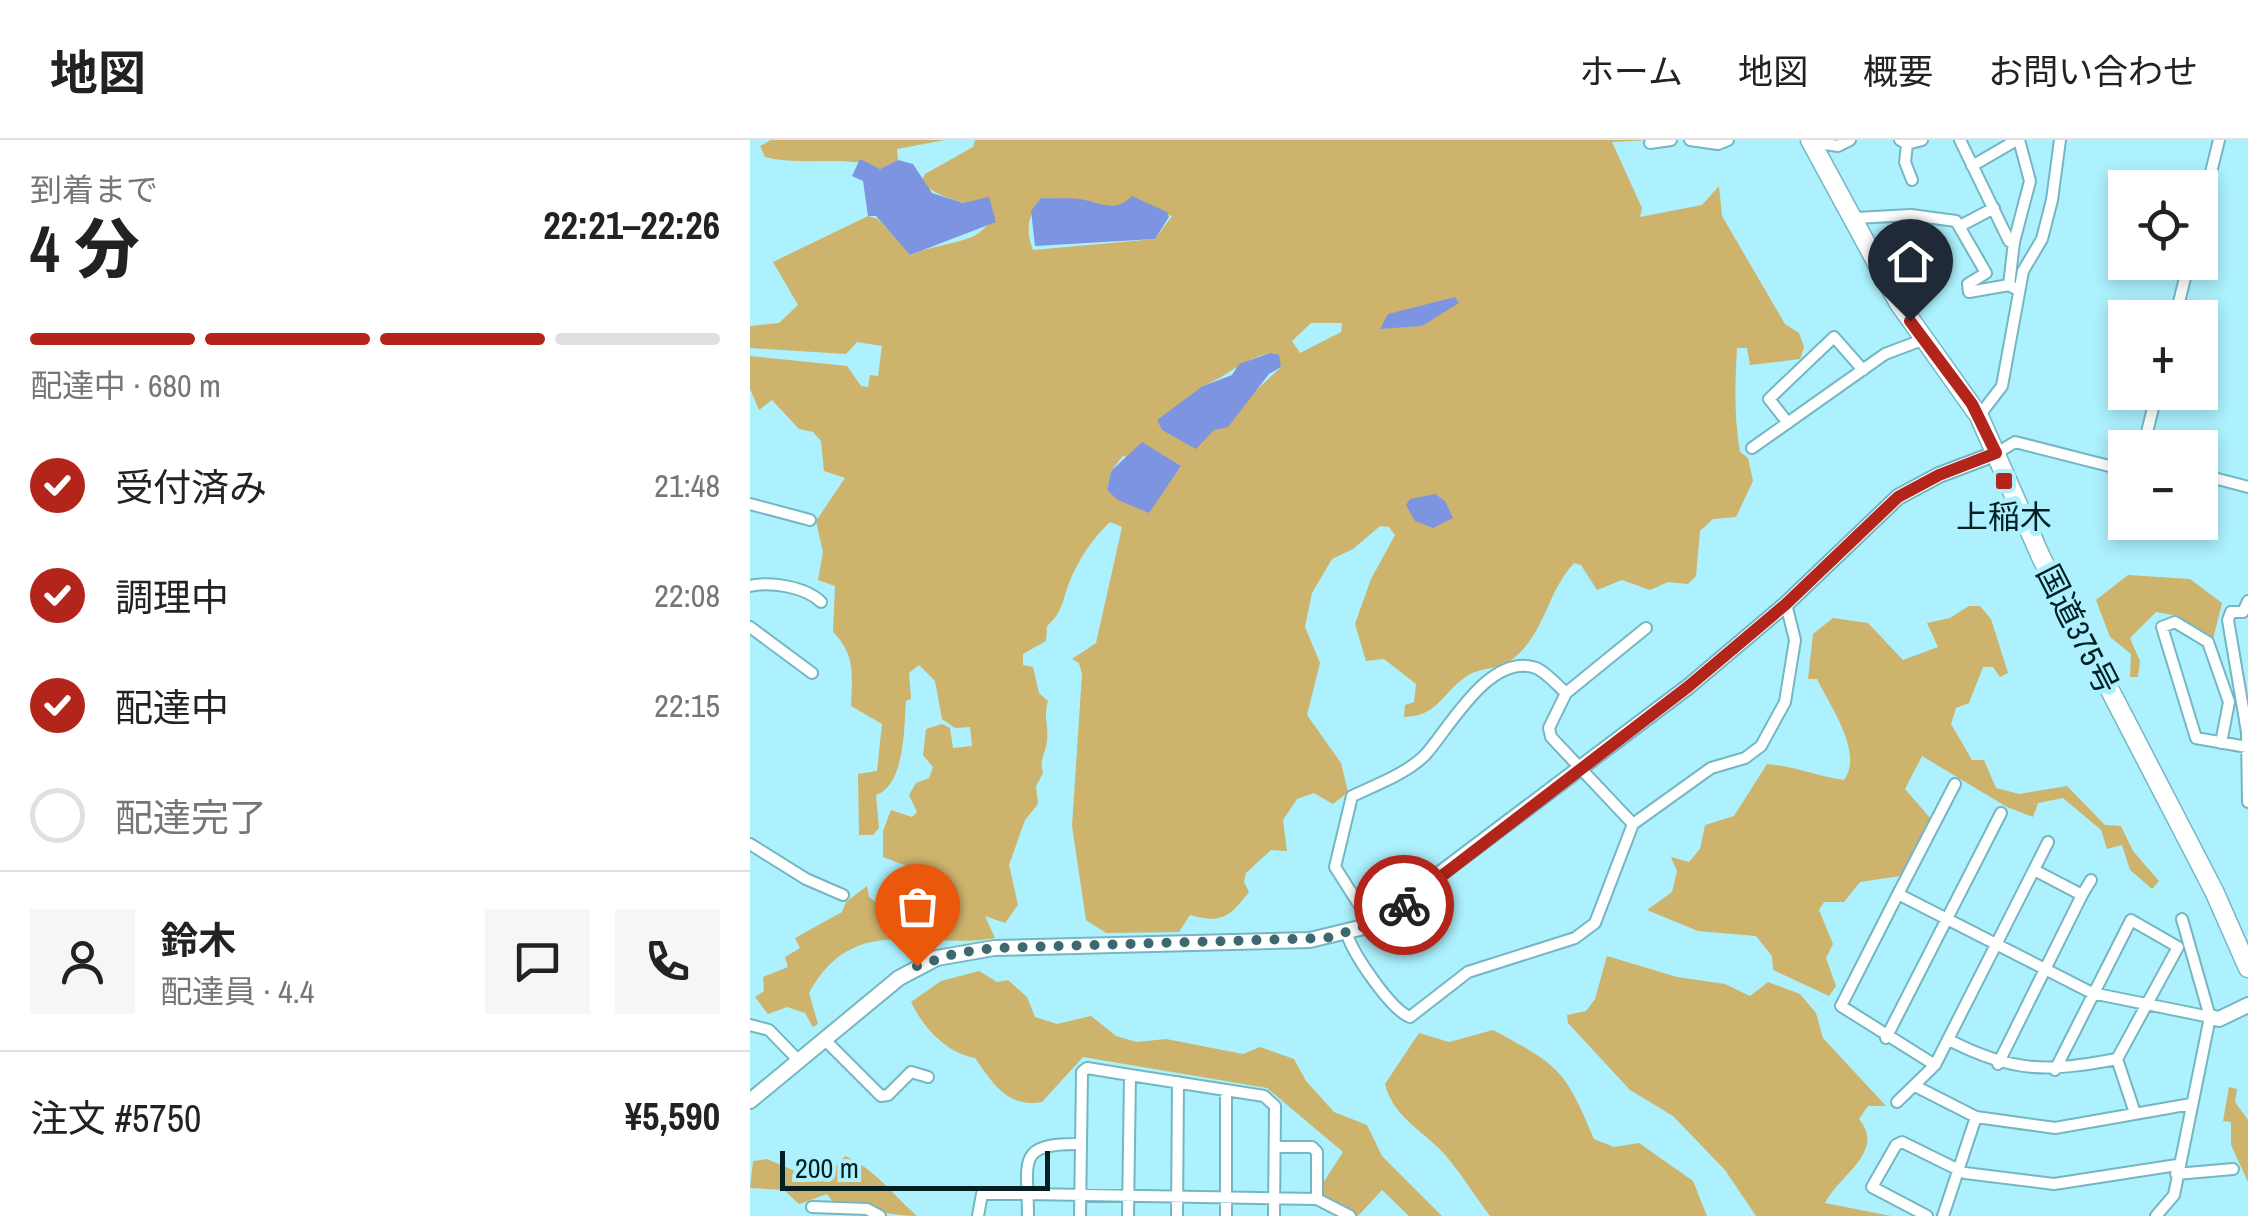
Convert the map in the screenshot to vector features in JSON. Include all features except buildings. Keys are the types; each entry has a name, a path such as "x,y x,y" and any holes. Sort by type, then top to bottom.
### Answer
{"highway":[{"name":"国道375号","path":"1811,141 1922,340 1979,416 2041,557 2214,890 2248,968"}],"street":[{"path":"1650,143 1671,140"},
{"path":"1690,140 1718,144 1728,140"},
{"path":"1811,141 1838,146 1850,140"},
{"path":"1912,180 1903,142 1922,140"},
{"path":"1960,140 2008,241 2014,242"},
{"path":"1979,416 2002,386 2022,292 2022,271 2042,239 2060,140"},
{"path":"2212,170 2219,140"},
{"path":"1972,166 2017,141 2030,181 2014,242 2009,285"},
{"path":"1856,218 1927,215 1962,225 1994,208"},
{"path":"1962,225 1986,273 1968,284 1969,292 2009,285 2022,292"},
{"path":"1788,423 1769,399 1834,337 1863,370"},
{"path":"1752,448 1886,354 1922,340"},
{"path":"750,1102 899,978 917,966 957,953 1310,940 1348,934 1372,924 1583,770 1786,604 1898,497 2015,442 2108,466"},
{"path":"2218,479 2248,487"},
{"path":"750,504 810,520"},
{"path":"750,586 767,583 801,590 821,602"},
{"path":"2248,601 2243,612 2231,612 2228,620 2243,669 2248,802"},
{"path":"1348,934 1353,952 1398,1011 1416,1016 1457,978 1588,930 1602,906 1633,824 1711,768 1745,758 1761,746 1785,702 1795,640 1786,604"},
{"path":"2221,742 2229,702 2208,642 2176,622 2162,627 2196,738 2247,747"},
{"path":"750,627 812,673"},
{"path":"1633,824 1548,731 1566,693 1646,628"},
{"path":"1372,924 1335,867 1352,796 1426,755 1440,731 1492,678 1514,667 1537,668 1566,693"},
{"path":"1936,1065 1886,1038 1841,1006 1955,784"},
{"path":"1886,1038 2001,813"},
{"path":"1897,1102 1936,1065 2048,842"},
{"path":"750,844 806,879 844,895"},
{"path":"2034,870 2082,896"},
{"path":"1998,1064 2091,880"},
{"path":"1898,894 2092,993 2219,1018 2248,1005"},
{"path":"2055,1070 2138,908"},
{"path":"2131,920 2178,947 2118,1060 2135,1113"},
{"path":"2156,1216 2170,1204 2210,1017 2182,920"},
{"path":"750,1026 770,1030 800,1062"},
{"path":"825,1040 881,1096 888,1096 911,1072 928,1076"},
{"path":"1948,1040 1998,1064 2055,1070 2118,1060"},
{"path":"1080,1216 1082,1072 1086,1068 1264,1096 1275,1106 1274,1216"},
{"path":"1128,1216 1130,1076"},
{"path":"1177,1216 1178,1082"},
{"path":"1915,1086 1976,1117 2055,1128 2191,1104"},
{"path":"1226,1090 1226,1216"},
{"path":"1944,1216 1976,1117"},
{"path":"1927,1216 1872,1188 1896,1145 1902,1142 1959,1171 2054,1184 2177,1170 2232,1169"},
{"path":"1028,1216 1028,1163 1038,1147 1080,1144"},
{"path":"1276,1147 1312,1146 1317,1152 1322,1216"},
{"path":"978,1216 982,1194 1320,1201 1350,1216"},
{"path":"812,1207 835,1212 867,1209 880,1216"}],"shaded area":[{"path":"771,140 945,140 897,149 898,160 880,169 855,162 765,157 760,146"},
{"path":"975,140 1650,140 1612,142 1642,208 1640,217 1702,205 1719,186 1722,216 1785,324 1799,333 1804,347 1800,359 1750,365 1747,348 1737,348 1738,439 1740,452 1748,458 1753,481 1736,517 1713,519 1700,531 1696,576 1688,584 1668,582 1650,590 1622,580 1597,590 1581,565 1574,563 1533,636 1514,658 1464,678 1424,713 1404,717 1405,705 1414,702 1416,684 1384,659 1366,661 1355,624 1371,579 1395,535 1389,527 1380,526 1353,549 1332,559 1312,593 1305,627 1320,663 1307,715 1341,763 1348,792 1333,804 1314,793 1297,799 1283,820 1287,851 1271,850 1246,873 1244,882 1249,892 1230,913 1210,919 1190,915 1179,932 1106,933 1086,920 1072,826 1082,674 1079,663 1072,659 1096,643 1122,527 1110,522 1077,566 1059,611 1047,626 1046,641 1023,654 1023,665 1033,667 1039,693 1048,701 1043,773 1036,786 1038,804 1025,820 1009,865 1018,905 1005,923 985,916 995,938 892,939 847,951 827,967 809,993 818,1024 813,1027 805,1013 787,1007 768,1014 755,997 764,991 763,977 788,967 785,957 800,948 795,938 842,912 846,902 867,886 869,897 878,904 893,898 905,903 915,886 928,890 933,876 883,857 883,831 891,810 912,817 917,812 909,795 916,783 929,778 933,767 923,755 926,729 942,724 950,728 953,748 972,746 970,727 955,728 942,719 935,681 919,665 909,673 911,699 906,701 898,768 886,789 876,795 879,828 873,835 859,835 858,774 877,771 882,724 851,706 849,657 833,632 835,586 818,580 823,552 816,521 845,478 824,471 821,441 813,432 799,429 772,400 759,410 750,389 750,356 847,366 861,386 868,387 870,375 878,376 882,346 857,342 846,354 750,348 750,326 779,323 798,305 773,262 868,216 878,219 911,255 969,238 996,221 921,182 925,174 973,147","holes":["1041,198 1085,200 1102,207 1125,204 1172,216 1155,239 1033,250 1029,229","1311,323 1342,323 1341,332 1300,353 1292,341","1270,353 1281,367 1214,430 1203,386","1123,456 1181,467 1168,481 1107,490 1111,471"]},
{"path":"2128,575 2190,579 2222,603 2213,639 2178,616 2156,612 2130,638 2140,661 2138,677 2130,677 2131,654 2110,637 2096,600"},
{"path":"1969,606 1980,606 1991,619 2008,673 2000,677 1993,667 1983,667 1969,703 1956,708 1951,724 1972,760 1984,760 1996,788 2019,794 2067,786 2105,825 2121,826 2133,851 2159,881 2152,889 2130,870 2122,845 2107,849 2101,830 2063,798 2038,803 2033,817 2007,807 1922,756 1905,789 1931,819 1900,876 1860,882 1844,902 1824,902 1819,910 1833,944 1826,958 1836,986 1829,996 1773,970 1772,956 1756,936 1698,931 1647,910 1672,892 1677,871 1671,857 1689,862 1700,849 1705,825 1734,816 1767,764 1844,780 1849,769 1848,743 1817,679 1808,679 1813,634 1833,618 1868,623 1903,660 1938,647 1927,623 1950,618"},
{"path":"1607,956 1677,977 1725,984 1750,996 1768,982 1800,994 1816,1013 1823,1038 1886,1106 1868,1106 1859,1119 1866,1131 1864,1152 1825,1203 1891,1216 1756,1216 1725,1170 1673,1116 1630,1090 1568,1023 1567,1015 1586,1011 1595,999"},
{"path":"979,971 997,982 1008,980 1027,997 1035,1017 1057,1024 1091,1016 1116,1036 1137,1042 1166,1039 1243,1054 1260,1047 1294,1059 1306,1081 1334,1112 1367,1125 1382,1156 1442,1216 1409,1216 1382,1190 1358,1216 1321,1196 1323,1183 1343,1152 1267,1088 1083,1057 1042,1102 1011,1098 995,1085 975,1058 954,1051 937,1038 911,1002 941,981"},
{"path":"1493,1030 1558,1072 1594,1139 1614,1147 1639,1143 1693,1181 1707,1216 1490,1216 1447,1157 1395,1106 1385,1084 1419,1033 1449,1042"},
{"path":"2229,1087 2237,1089 2235,1102 2248,1120 2248,1182 2231,1145 2231,1122 2223,1121"},
{"path":"845,1156 874,1175 917,1216 833,1202 827,1194 799,1204 784,1190 750,1188 753,1161 767,1159 821,1182"}],"water":[{"path":"860,159 880,169 898,160 913,164 932,193 963,203 989,197 996,222 910,255 876,216 868,216 863,181 852,176"},
{"path":"1132,196 1167,212 1169,217 1155,239 1035,246 1031,211 1041,198 1080,199 1109,206"},
{"path":"1455,297 1459,303 1422,326 1380,329 1388,314"},
{"path":"1270,353 1279,355 1281,367 1269,374 1228,427 1214,430 1196,449 1162,430 1157,420 1203,386 1232,375 1239,364"},
{"path":"1142,442 1181,466 1149,513 1118,500 1107,490 1111,471"},
{"path":"1435,494 1445,501 1453,518 1433,528 1415,521 1406,505 1410,499"}],"way so far":[{"path":"917,966 957,953 994,948 1327,938 1372,924 1404,905"}],"place":[{"name":"上稲木","path":"2004,481"}],"route":[{"path":"1404,905 1689,686 1786,604 1898,497 1939,475 1996,453 1972,404 1910,321"}]}
